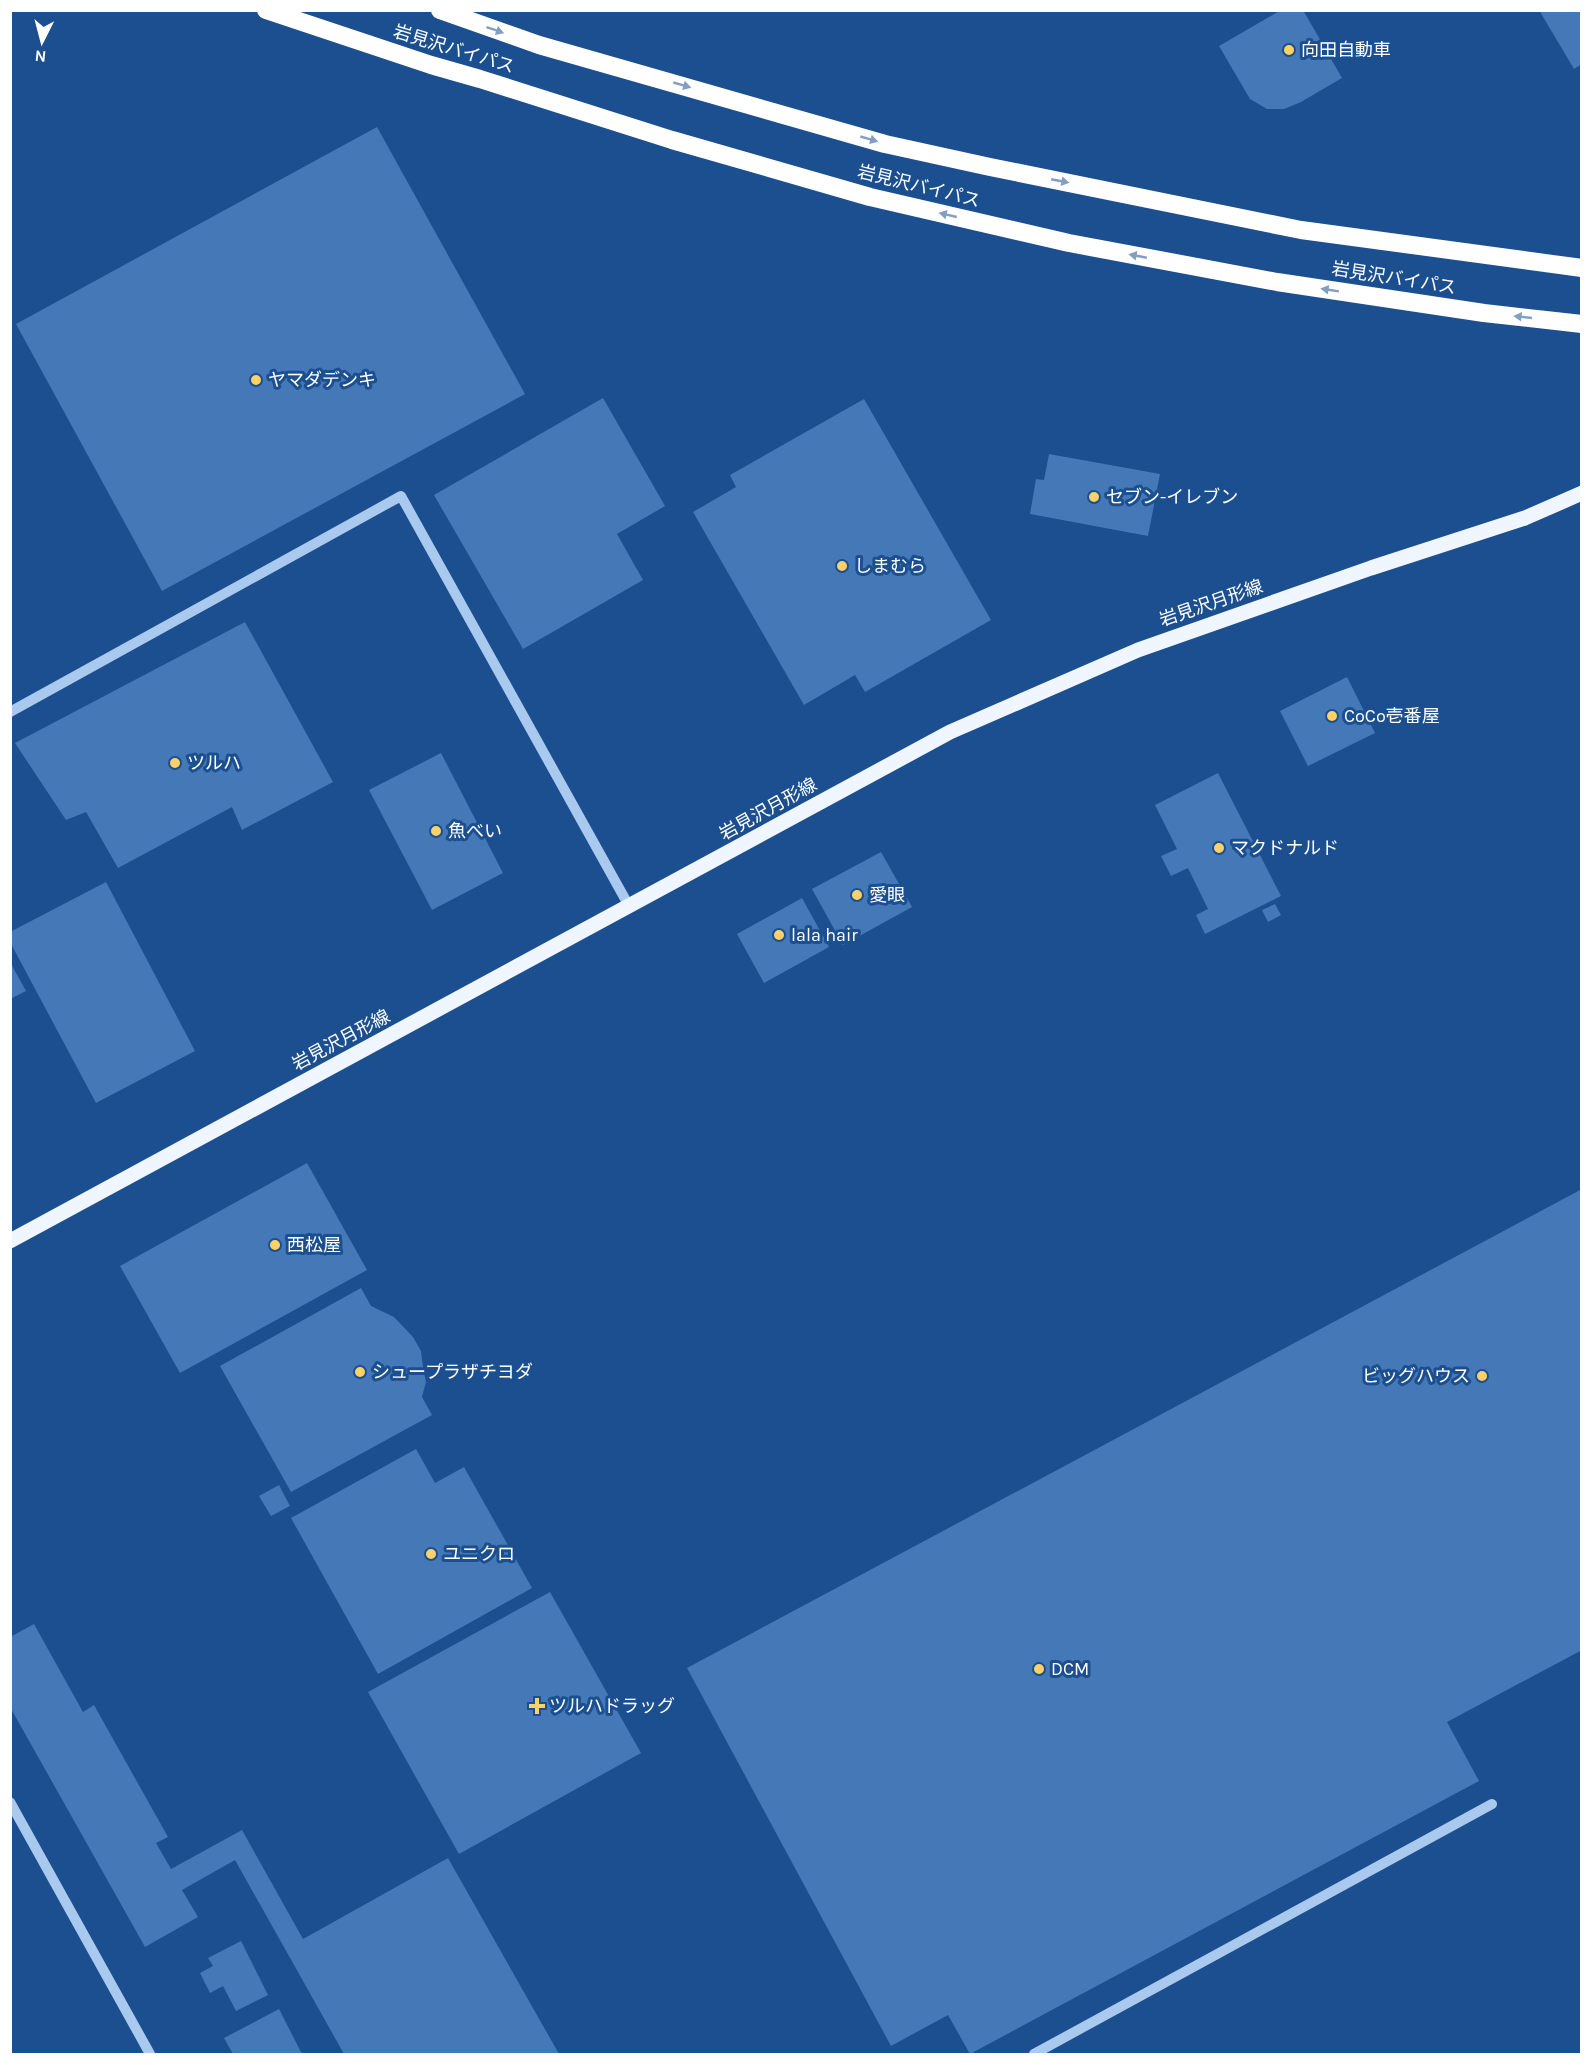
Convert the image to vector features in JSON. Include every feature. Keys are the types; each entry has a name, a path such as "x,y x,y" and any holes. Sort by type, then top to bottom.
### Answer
{"highway":[{"name":"岩見沢バイパス","path":"266,10 431,65 672,140 870,197 1069,243 1277,282 1484,313 1581,324"},
{"name":"岩見沢バイパス","path":"440,10 539,45 897,146 1300,230 1581,268"}],"main road":[{"name":"岩見沢月形線","path":"10,1241 950,732 1138,650 1359,572 1525,518 1581,493"}],"street":[{"path":"10,712 401,496 629,906"},
{"path":"10,1802 150,2055"},
{"path":"1034,2055 1492,1804"}],"building":[{"path":"1281,10 1303,10 1342,78 1301,102 1284,109 1267,109 1250,99 1219,46"},
{"path":"1539,10 1582,10 1582,64 1574,69"},
{"path":"377,127 525,394 162,591 16,324"},
{"path":"603,398 665,506 617,534 643,580 523,649 434,495"},
{"name":"しまむら","path":"864,399 991,620 865,692 855,675 804,705 693,512 736,487 730,475"},
{"name":"セブン-イレブン","path":"1049,454 1160,474 1148,536 1030,514 1036,479 1044,480"},
{"name":"ツルハ","path":"245,622 333,782 242,830 232,807 118,868 86,812 66,820 15,743"},
{"path":"1347,677 1375,733 1308,766 1280,711"},
{"name":"魚べい","path":"441,753 503,873 432,910 369,790"},
{"path":"1218,773 1281,896 1205,934 1196,915 1208,909 1188,868 1171,876 1161,856 1177,849 1155,805"},
{"path":"881,852 912,907 843,945 812,889"},
{"path":"106,882 195,1051 96,1103 10,942 10,932"},
{"path":"802,898 829,947 764,983 737,934"},
{"path":"1275,904 1281,915 1268,922 1262,910"},
{"path":"10,962 26,991 10,999"},
{"path":"307,1163 367,1270 180,1373 120,1266"},
{"path":"1582,1189 1582,1650 1447,1722 1479,1781 970,2054 948,2015 891,2046 687,1668"},
{"path":"361,1288 371,1306 394,1317 413,1337 421,1351 426,1382 422,1397 432,1415 291,1492 220,1366"},
{"path":"416,1449 435,1483 464,1467 532,1588 378,1674 291,1518"},
{"path":"279,1485 290,1506 271,1516 259,1496"},
{"path":"550,1592 641,1753 459,1854 368,1692"},
{"path":"34,1624 83,1712 94,1705 168,1837 156,1843 171,1869 242,1830 303,1939 448,1858 559,2054 344,2054 235,1860 182,1890 198,1917 145,1947 10,1707 10,1637"},
{"path":"241,1941 268,1995 236,2011 223,1986 210,1993 200,1973 213,1966 208,1958"},
{"path":"279,2009 302,2054 233,2054 224,2038"}],"place":[{"name":"向田自動車","path":"1289,50"},
{"name":"ヤマダデンキ","path":"256,380"},
{"name":"セブン-イレブン","path":"1094,497"},
{"name":"しまむら","path":"842,566"},
{"name":"CoCo壱番屋","path":"1332,716"},
{"name":"ツルハ","path":"175,763"},
{"name":"魚べい","path":"436,831"},
{"name":"マクドナルド","path":"1219,848"},
{"name":"愛眼","path":"857,895"},
{"name":"lala hair","path":"779,935"},
{"name":"西松屋","path":"275,1245"},
{"name":"シュープラザチヨダ","path":"360,1372"},
{"name":"ビッグハウス","path":"1482,1376"},
{"name":"ユニクロ","path":"431,1554"},
{"name":"DCM","path":"1039,1669"},
{"name":"ツルハドラッグ","path":"537,1706"}]}
